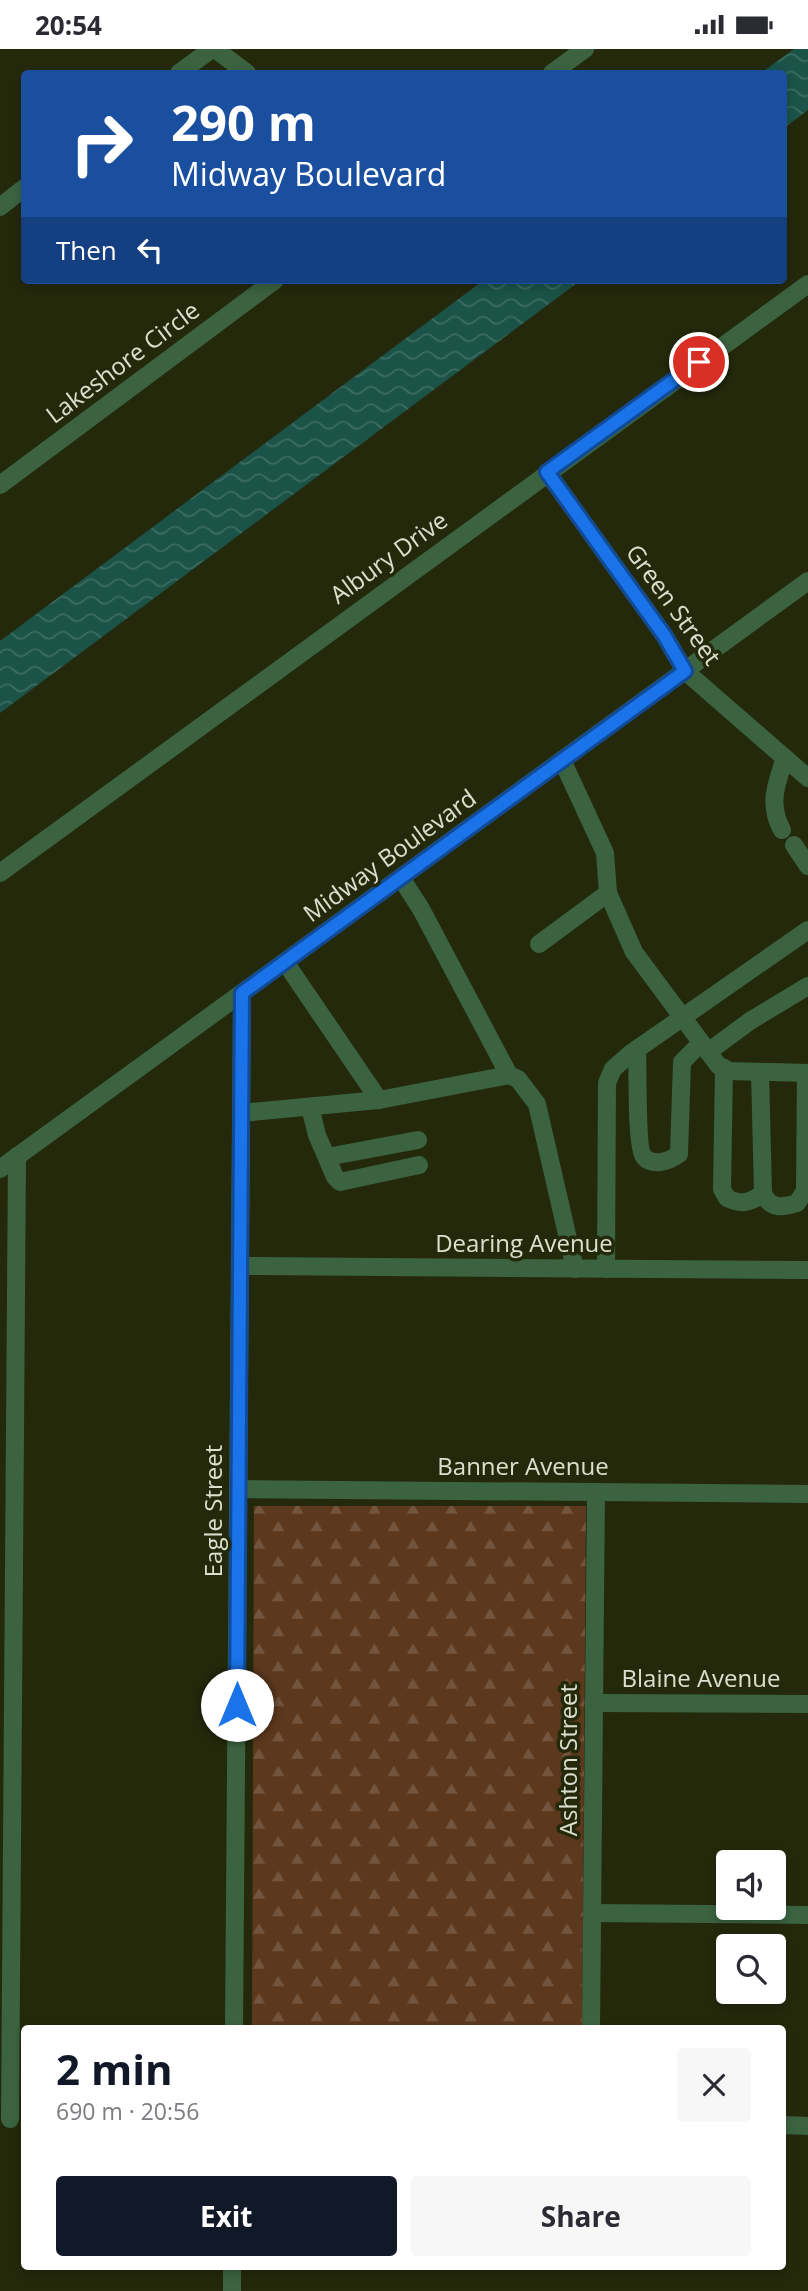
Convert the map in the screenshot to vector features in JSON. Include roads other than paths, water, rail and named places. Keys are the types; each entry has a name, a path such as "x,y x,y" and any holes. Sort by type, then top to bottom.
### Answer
{"street":[{"path":"183,70 214,49 243,70"},
{"path":"556,70 582,50"},
{"path":"0,207 21,190"},
{"name":"Lakeshore Circle","path":"0,485 270,284"},
{"name":"Albury Drive","path":"0,873 808,284"},
{"name":"Green Street","path":"547,472 664,635 685,671 808,778"},
{"name":"Midway Boulevard","path":"0,1169 808,581"},
{"path":"782,830 775,818 773,796 785,758"},
{"path":"562,760 605,853 608,893 634,952 718,1065 729,1071 807,1073 805,1191 797,1203 786,1206 775,1206 767,1202 762,1193 760,1072"},
{"path":"794,845 808,866"},
{"path":"401,878 421,909 509,1075"},
{"path":"539,944 608,893"},
{"path":"606,1269 607,1083 613,1069 637,1048 808,930"},
{"path":"285,962 379,1100"},
{"path":"637,1048 641,1154 646,1160 670,1160 679,1154 681,1062 808,986"},
{"name":"Eagle Street","path":"234,2025 242,993"},
{"path":"724,1068 722,1189 727,1198 742,1203 753,1201 762,1193"},
{"path":"241,1112 379,1100 509,1075 518,1079 537,1104 575,1269"},
{"path":"310,1107 317,1135 335,1177 340,1182 419,1165"},
{"path":"327,1157 418,1140"},
{"path":"11,2119 7,1503 17,1156"},
{"name":"Dearing Avenue","path":"240,1266 808,1270"},
{"name":"Banner Avenue","path":"238,1489 808,1494"},
{"name":"Ashton Street","path":"592,2025 596,1492"},
{"name":"Blaine Avenue","path":"594,1703 808,1704"},
{"path":"592,1913 808,1915"},
{"path":"786,2125 808,2126"},
{"path":"232,2270 232,2291"}],"water":[{"path":"794,49 808,49 808,110 787,126 787,70 765,70"},
{"path":"479,284 576,284 0,713 0,641"}]}
